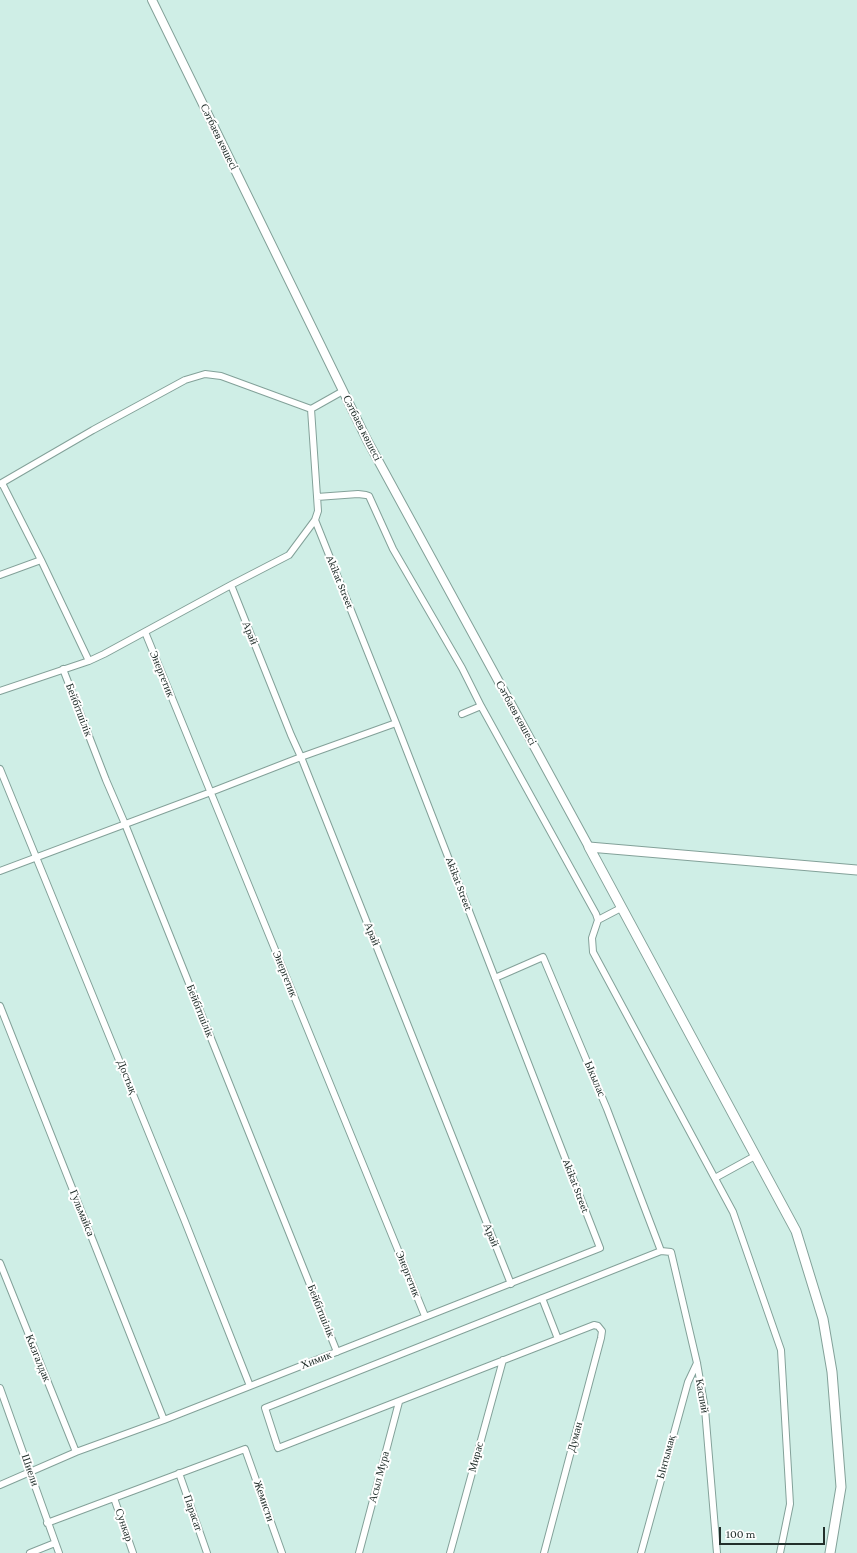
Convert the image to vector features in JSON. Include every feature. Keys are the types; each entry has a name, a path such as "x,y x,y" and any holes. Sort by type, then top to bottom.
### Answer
{"main road":[{"name":"Сәтбаев көшесі","path":"152,0 370,446 588,848"},
{"path":"588,848 857,870"},
{"path":"588,848 796,1231 823,1319 832,1372 841,1487 830,1553"}],"street":[{"path":"89,660 41,560 1,484 93,430 185,380 205,374 221,376 311,409 343,391"},
{"path":"0,691 89,660 145,632 231,584 289,555 315,520 318,511 311,409"},
{"path":"317,497 358,494 369,496 393,549 462,668 481,706 598,920"},
{"name":"Akikat Street","path":"315,520 396,723 600,1248"},
{"path":"0,575 41,560"},
{"name":"Арай","path":"231,584 511,1284"},
{"name":"Энергетик","path":"145,632 425,1316"},
{"name":"Бейбітшілік","path":"63,669 106,780 337,1352"},
{"path":"462,714 481,706"},
{"path":"0,871 301,757 396,723"},
{"name":"Достық","path":"0,770 187,1226 250,1386"},
{"path":"621,908 598,920 592,938 593,952 733,1212 781,1350 790,1504 780,1553"},
{"name":"Ыкылас","path":"495,978 543,957 607,1109 660,1252"},
{"name":"Гульмайса","path":"0,1006 164,1420"},
{"path":"715,1178 755,1156"},
{"name":"Химик","path":"0,1485 76,1452 164,1420 600,1248"},
{"path":"542,1298 558,1339 278,1448 265,1408 542,1298 660,1252"},
{"name":"Каспий","path":"660,1252 672,1252 706,1409 717,1553"},
{"name":"Кызгалдак","path":"0,1263 76,1452"},
{"name":"Думан","path":"544,1553 602,1330 598,1326 594,1325 558,1339"},
{"name":"Мирас","path":"450,1553 503,1360"},
{"name":"Ынтымақ","path":"641,1553 688,1382 697,1363"},
{"name":"Шиели","path":"0,1388 2,1399 31,1472 47,1523 59,1553"},
{"name":"Асыл Мура","path":"359,1553 399,1402"},
{"name":"Жемисти","path":"179,1474 245,1449 282,1553"},
{"path":"47,1523 179,1474"},
{"name":"Парасат","path":"179,1474 207,1553"},
{"name":"Сункар","path":"114,1498 133,1553"},
{"path":"30,1553 55,1543"}]}
